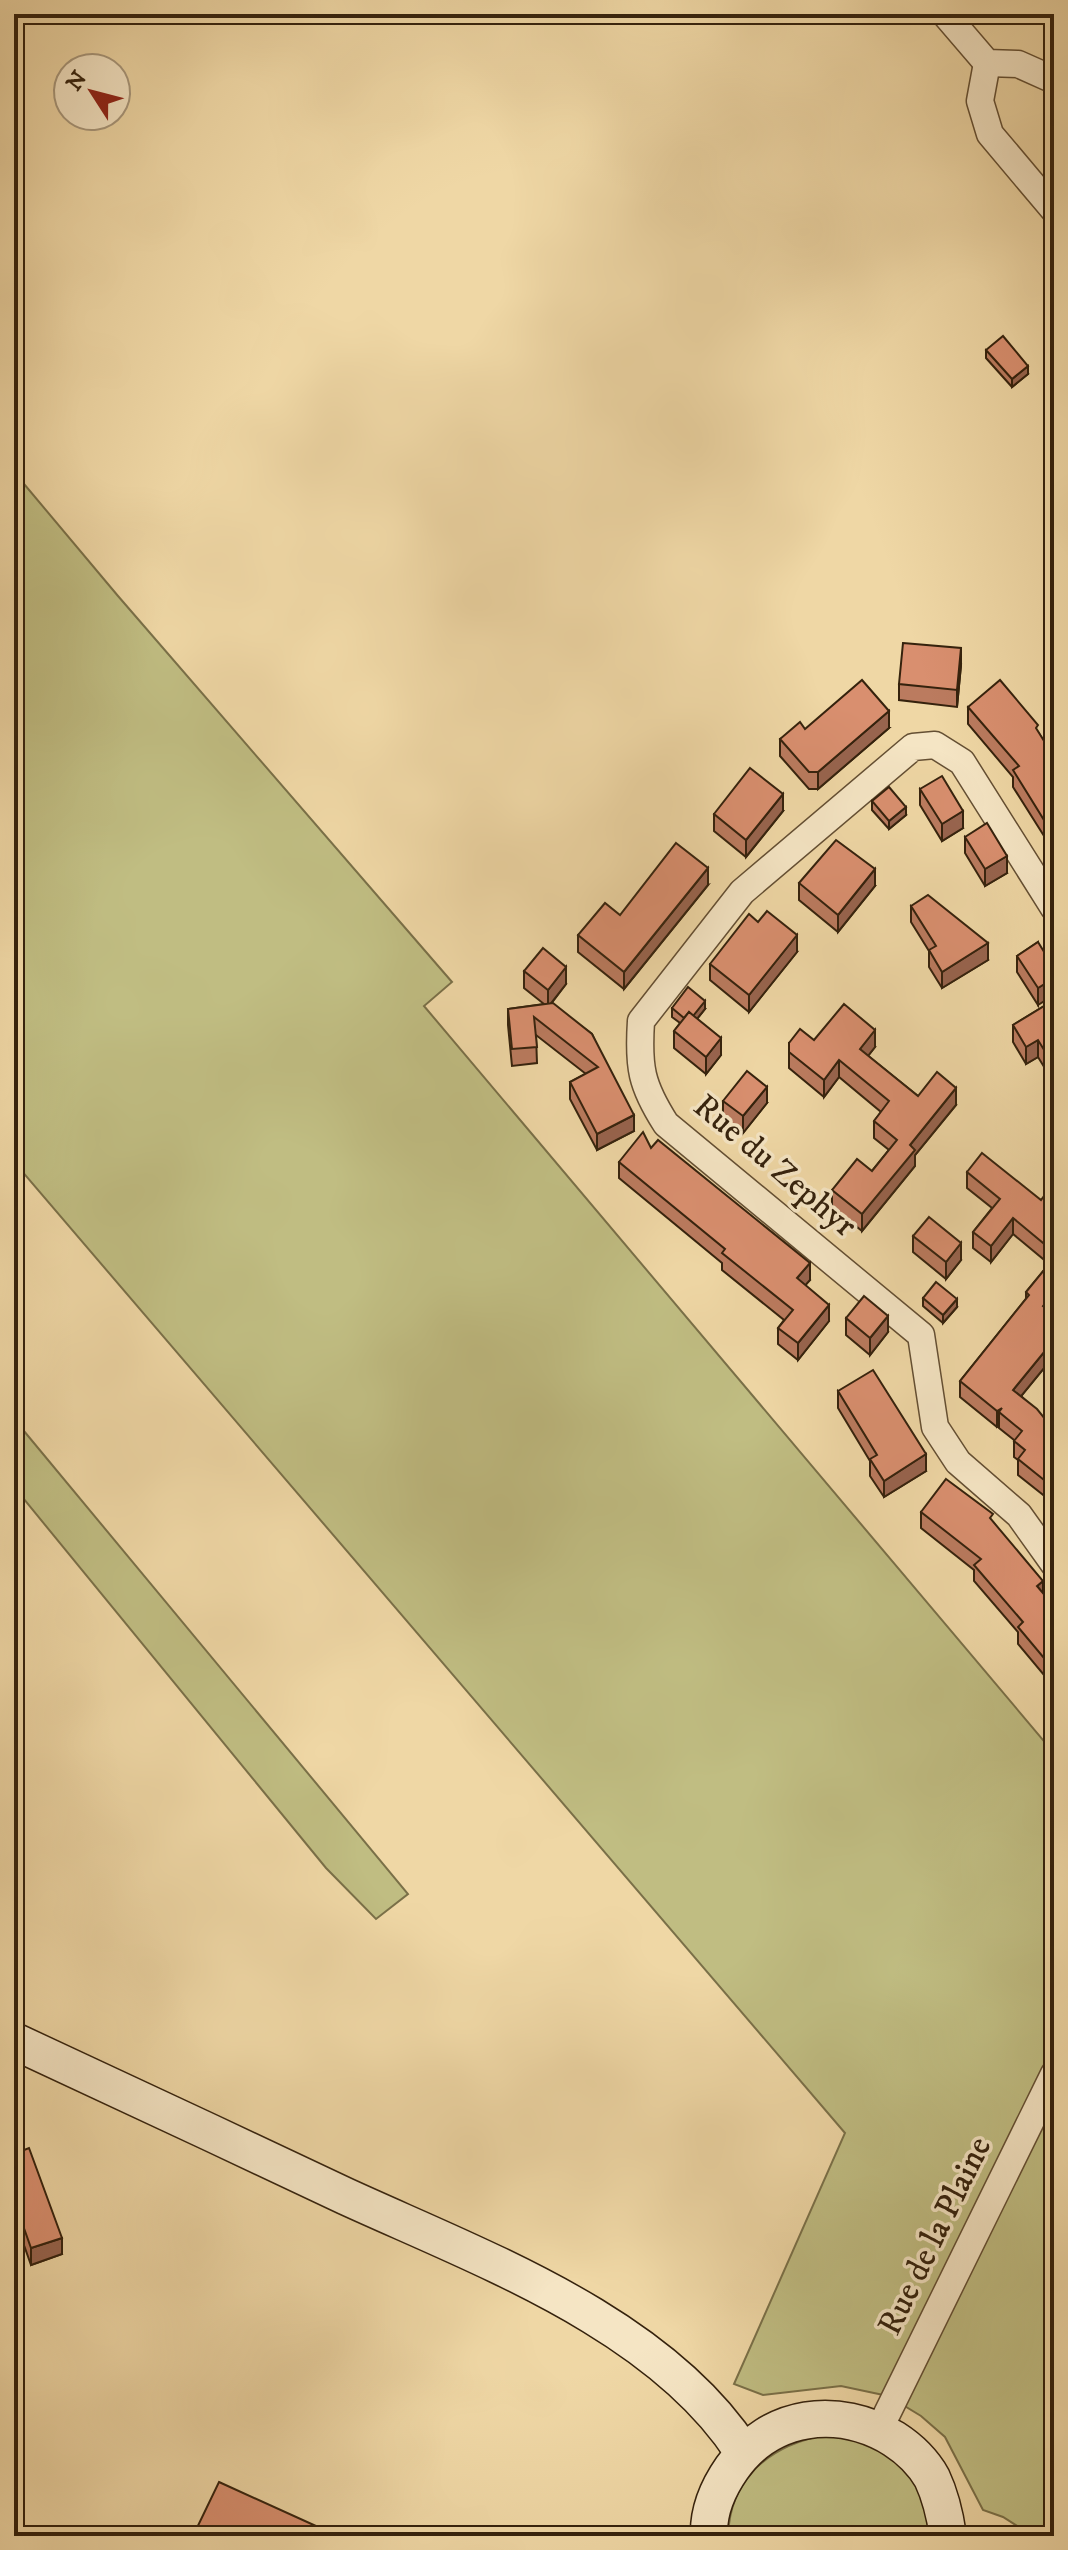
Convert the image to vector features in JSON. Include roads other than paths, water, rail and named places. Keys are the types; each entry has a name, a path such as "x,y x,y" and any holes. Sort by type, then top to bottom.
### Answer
{"street":[{"path":"945,14 987,63 1018,64 1054,80"},
{"path":"987,63 980,101 990,134 1054,210"},
{"name":"Rue du Zephyr","path":"1054,908 962,762 935,745 913,747 742,892 641,1021 640,1048 641,1071 649,1097 666,1124 921,1335 935,1427 958,1462 1019,1515 1054,1564"},
{"path":"14,2041 492,2264 589,2313 655,2357 710,2407 743,2452"},
{"name":"Rue de la Plaine","path":"879,2430 1054,2074"},
{"path":"709,2536 709,2522 720,2484 743,2452 773,2431 807,2419 843,2418 879,2430 908,2448 930,2475 944,2508 948,2536"}]}
